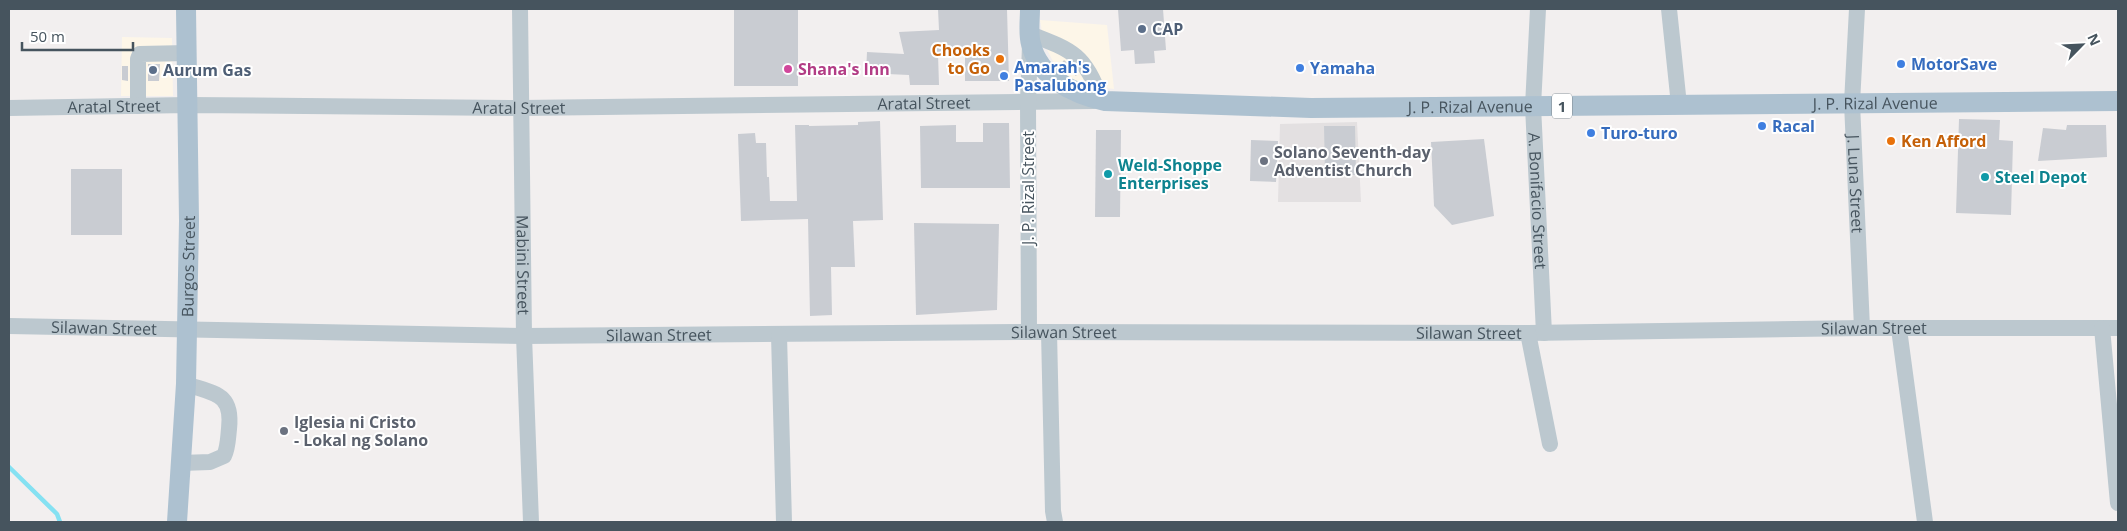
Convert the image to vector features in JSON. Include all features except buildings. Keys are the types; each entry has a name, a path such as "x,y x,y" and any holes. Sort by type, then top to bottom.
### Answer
{"main road":[{"name":"Burgos Street","path":"177,522 186,384 189,221 186,9"},
{"name":"J. P. Rizal Avenue","path":"1030,9 1030,39 1037,59 1048,74 1061,85 1087,97 1103,100 1311,108 2118,100"}],"street":[{"name":"Mabini Street","path":"520,9 524,336 531,522"},
{"name":"A. Bonifacio Street","path":"1538,9 1533,106 1536,333 1550,444"},
{"path":"1668,9 1679,105"},
{"name":"J. Luna Street","path":"1857,9 1852,103 1862,328"},
{"path":"1030,39 1067,49 1082,61 1089,70 1103,100"},
{"name":"J. P. Rizal Street","path":"1029,332 1028,102 1030,39"},
{"path":"138,106 138,59 140,54 187,53"},
{"name":"Aratal Street","path":"9,108 188,105 521,108 1103,100"},
{"name":"Silawan Street","path":"9,326 186,331 524,336 779,336 1029,332 1536,333 1862,328 2110,328"},
{"path":"2110,328 2118,502"},
{"path":"1899,329 1925,522"},
{"path":"1049,332 1052,510 1056,522"},
{"path":"779,336 784,522"},
{"path":"181,463 210,462 224,456 227,450 230,414 225,400 186,384"}],"shaded area":[{"path":"1040,20 1107,25 1114,89 1083,85 1056,67 1044,44"},
{"path":"122,37 172,38 173,96 121,96"},
{"path":"1357,122 1361,202 1278,202 1280,124"}],"waterway":[{"path":"9,467 57,514 60,522"}],"place":[{"name":"CAP","path":"1142,29"},
{"name":"Chooks to Go","path":"1000,59"},
{"name":"MotorSave","path":"1901,64"},
{"name":"Yamaha","path":"1300,68"},
{"name":"Shana's Inn","path":"788,69"},
{"name":"Aurum Gas","path":"153,70"},
{"name":"Amarah's Pasalubong","path":"1004,76"},
{"name":"Racal","path":"1762,126"},
{"name":"Turo-turo","path":"1591,133"},
{"name":"Ken Afford","path":"1891,141"},
{"name":"Solano Seventh-day Adventist Church","path":"1264,161"},
{"name":"Weld-Shoppe Enterprises","path":"1108,174"},
{"name":"Steel Depot","path":"1985,177"},
{"name":"Iglesia ni Cristo - Lokal ng Solano","path":"284,431"}]}
